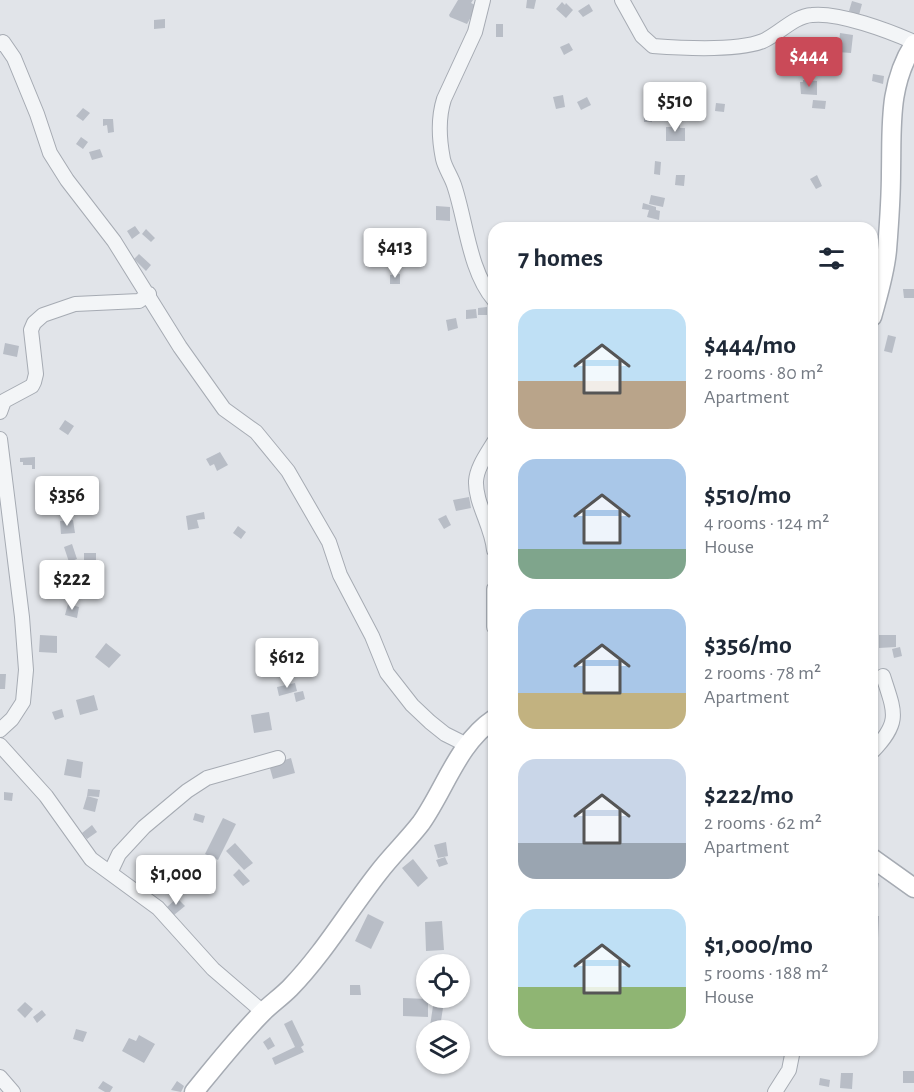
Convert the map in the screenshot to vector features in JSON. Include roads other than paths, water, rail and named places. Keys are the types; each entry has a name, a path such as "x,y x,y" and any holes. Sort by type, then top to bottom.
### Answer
{"street":[{"path":"483,0 475,32 444,99 440,129 444,164 454,186 478,272 488,290"},
{"path":"622,0 642,36 653,46 750,44 764,40 813,14 890,31 914,43 901,70 894,102 890,141 891,172 887,250 885,270 878,295"},
{"path":"1,42 14,58 50,153 67,180 114,241 180,347 224,409 256,432 288,471 329,542 340,575 372,636 387,672 412,705 430,722 445,734 466,745"},
{"path":"0,412 4,401 32,387 36,374 31,330 34,323 43,315 75,304 139,301 148,294"},
{"path":"0,439 22,617 26,670 23,702 12,719 0,730"},
{"path":"488,452 476,480 478,494 488,523"},
{"path":"878,745 890,730 893,720 893,706 882,676"},
{"path":"194,1092 263,1012 290,988 324,948 379,872 421,823 446,784 466,745 488,723"},
{"path":"0,745 46,796 91,859 158,908 213,969 263,1012"},
{"path":"110,873 118,854 144,827 187,791 207,778 278,758"},
{"path":"878,862 914,888"},
{"path":"775,1092 789,1070 792,1056"},
{"path":"0,1077 13,1092"}]}
